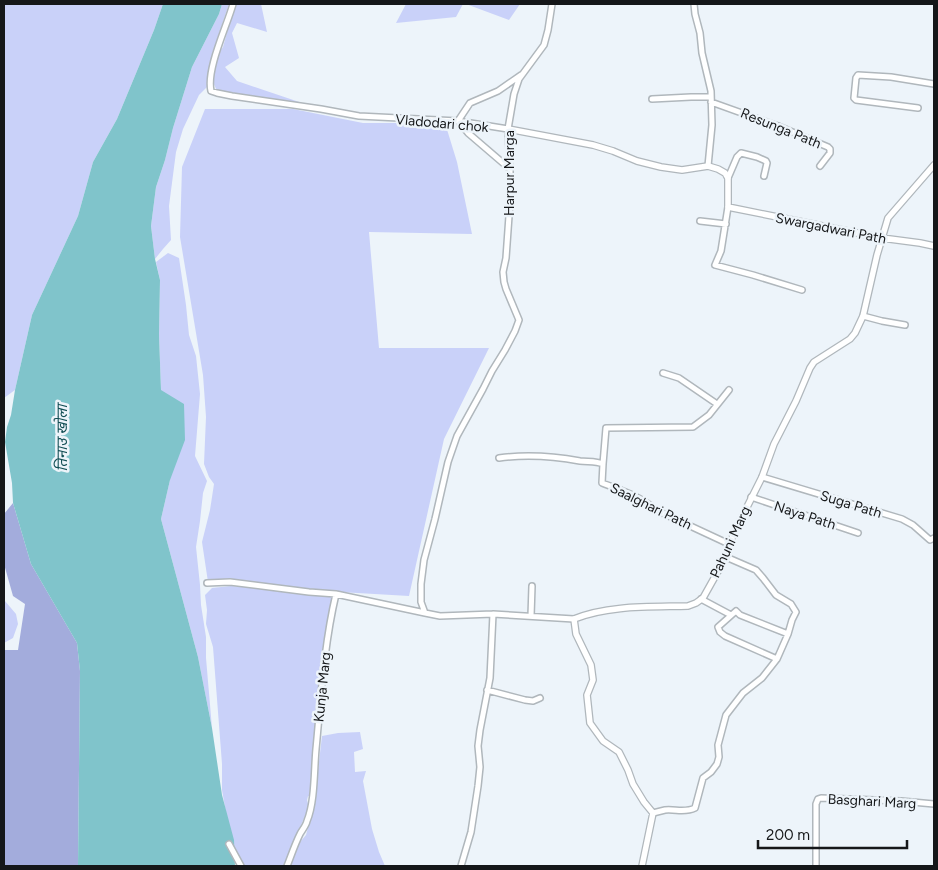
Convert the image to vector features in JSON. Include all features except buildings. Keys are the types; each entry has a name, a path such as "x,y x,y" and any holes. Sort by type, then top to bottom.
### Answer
{"street":[{"name":"Vladodari chok","path":"233,4 213,62 209,82 211,91 359,116 458,121 592,145 637,161 661,167 682,170 708,166"},
{"name":"Harpur Marga","path":"425,613 421,602 424,560 448,462 457,436 516,331 519,320 504,282 503,272 508,232 510,169 508,130 514,94 519,79 544,45 552,4"},
{"path":"694,4 702,53 711,90 712,125 708,166 725,173 728,178"},
{"path":"510,169 468,133 458,121 470,103 498,91 524,73"},
{"path":"918,108 856,100 854,98 856,78 858,75 934,84"},
{"path":"652,99 691,97 711,100"},
{"name":"Resunga Path","path":"711,100 828,147 830,153 820,166"},
{"path":"764,176 767,163 764,160 738,154 728,178 726,224 715,265 802,290"},
{"name":"Pahuni Marg","path":"701,599 726,557 729,544 762,478 774,444 810,368 814,362 850,339 863,316 888,218 934,165"},
{"name":"Swargadwari Path","path":"728,207 882,238 934,246"},
{"path":"700,221 726,224"},
{"path":"863,316 906,325"},
{"path":"663,373 680,378 717,404"},
{"path":"603,464 606,428 693,428 709,415 729,390"},
{"name":"Saalghari Path","path":"499,458 526,455 598,462 603,464 602,483 641,499 656,510 729,544"},
{"name":"Suga Path","path":"762,478 902,519 930,540 934,538"},
{"name":"Naya Path","path":"751,498 858,533"},
{"path":"653,813 667,810 691,810 695,808 704,778 717,764 719,757 718,745 726,714 743,694 762,678 776,659 796,612 794,607 776,595 756,570 726,557"},
{"path":"207,584 230,582 336,594 440,616 493,614 574,619 588,614 631,608 688,606 701,599 731,615"},
{"path":"531,616 532,586"},
{"name":"Kunja Marg","path":"287,866 299,836 308,821 312,799 325,655 336,594"},
{"path":"776,659 720,632 718,627 736,611 740,615 788,634"},
{"path":"461,866 475,814 480,767 478,746 491,664 493,614"},
{"path":"574,619 576,634 591,664 593,680 587,695 590,723 603,740 619,752 644,802 653,813"},
{"path":"487,690 525,700 533,701 540,698"},
{"name":"Basghari Marg","path":"816,866 816,804 818,799 844,798 934,804"},
{"path":"642,866 653,813"},
{"path":"230,844 241,866"}],"shaded area":[{"path":"4,4 163,4 117,119 93,162 78,216 32,315 15,390 4,398"},
{"path":"222,4 229,4 212,54 207,87 199,95 183,129 176,152 169,206 171,240 155,259 151,226 156,187 192,67 219,14"},
{"path":"235,4 261,4 267,32 237,23 232,33 239,58 225,67 237,81 311,106 217,91 213,82 216,57 223,47"},
{"path":"406,4 463,4 456,17 396,23"},
{"path":"466,4 520,4 509,20"},
{"path":"205,109 293,109 363,123 445,123 457,162 472,234 369,232 379,348 489,348 444,439 409,596 323,591 233,579 208,582 202,542 214,484 204,464 206,417 203,375 180,237 182,167"},
{"path":"168,253 179,258 189,335 196,356 200,394 195,456 207,481 203,493 196,547 206,637 212,728 198,657 161,519 170,480 161,390 160,280 156,262"},
{"path":"13,503 31,564 77,643 80,671 78,866 4,866 4,650 18,650 25,604 13,596 4,564 4,514"},
{"path":"4,583 5,601 16,614 18,624 13,638 4,643"},
{"path":"231,586 337,598 325,644 310,797 308,796 307,800 309,807 283,866 245,866 232,847 222,790 222,764 213,647 206,624 205,595 212,588"},
{"path":"360,732 363,749 354,752 355,772 366,771 363,781 372,829 385,866 290,866 300,842 306,835 314,805 322,736"}],"water":[{"name":"तिनाउ खोला","path":"163,4 222,4 219,14 192,67 156,187 151,226 160,280 161,390 184,404 185,440 170,480 161,519 198,657 212,728 222,795 234,840 235,866 78,866 80,671 77,643 31,564 13,503 12,483 5,442 32,315 78,216 93,162 117,119"}]}
